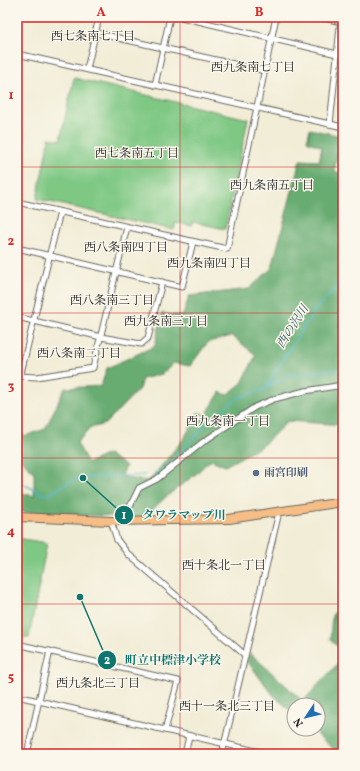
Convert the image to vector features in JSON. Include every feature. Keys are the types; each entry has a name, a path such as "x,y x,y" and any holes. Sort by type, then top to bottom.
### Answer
{"main road":[{"path":"17,517 111,521 229,519 343,502"}],"street":[{"path":"87,69 99,17"},
{"path":"155,85 170,17"},
{"path":"181,17 337,54"},
{"path":"17,202 227,249 276,17"},
{"path":"319,17 341,20 330,124"},
{"path":"96,33 265,71"},
{"path":"17,54 343,127"},
{"path":"60,212 19,377 37,378 93,368 127,227"},
{"path":"17,248 182,287 193,242"},
{"path":"17,317 135,344 145,342 148,338 162,282"},
{"path":"123,521 139,488 157,478 203,442 256,407 274,399 305,391 343,385"},
{"path":"222,754 279,512"},
{"path":"111,521 117,540 128,554 245,655"},
{"path":"17,644 178,681 165,730"},
{"path":"27,754 50,651"},
{"path":"17,696 269,754"},
{"path":"185,754 189,736"}],"green space":[{"path":"74,78 248,119 225,229 193,222 191,226 176,222 174,230 37,199 49,138 60,140"},
{"path":"310,129 341,136 334,171 343,174 343,425 288,421 262,446 225,466 212,460 205,464 196,474 163,499 146,518 17,512 17,491 34,496 34,472 17,456 17,431 25,436 45,429 65,388 101,386 107,368 155,346 162,313 183,316 189,296 249,289 272,268 300,160 319,161 322,147 307,141","holes":["232,336 256,355 242,383 227,395 220,392 206,415 198,412 185,437 149,481 127,478 122,475 126,466 108,454 88,463 77,443 90,428 105,424 139,389 142,379 162,374 174,363 190,366 208,342"]},
{"path":"17,538 47,543 29,638 17,636"},
{"path":"343,604 343,651 330,640 332,615"},
{"path":"250,653 299,697 286,697 286,707 274,696 247,661"},
{"path":"343,658 343,754 339,754 320,737 326,737 326,697 307,697"}],"waterway":[{"name":"西の沢川","path":"266,387 315,309 343,281"},
{"path":"154,473 165,469 212,418 238,398 265,389 287,375 343,369"},
{"path":"17,481 43,494 50,494 69,482 83,478 145,475"}],"place":[{"name":"雨宮印刷","path":"256,473"},
{"name":"タワラマップ川","path":"83,478"},
{"name":"町立中標津小学校","path":"80,597"}],"district":[{"name":"西七条南七丁目","path":"93,37"},
{"name":"西九条南七丁目","path":"253,68"},
{"name":"西七条南五丁目","path":"137,154"},
{"name":"西九条南五丁目","path":"272,186"},
{"name":"西八条南四丁目","path":"126,248"},
{"name":"西九条南四丁目","path":"209,264"},
{"name":"西八条南三丁目","path":"112,301"},
{"name":"西九条南三丁目","path":"166,322"},
{"name":"西八条南二丁目","path":"79,354"},
{"name":"西九条南一丁目","path":"228,422"},
{"name":"西十条北一丁目","path":"224,566"},
{"name":"西九条北三丁目","path":"98,684"},
{"name":"西十一条北三丁目","path":"227,707"}]}
